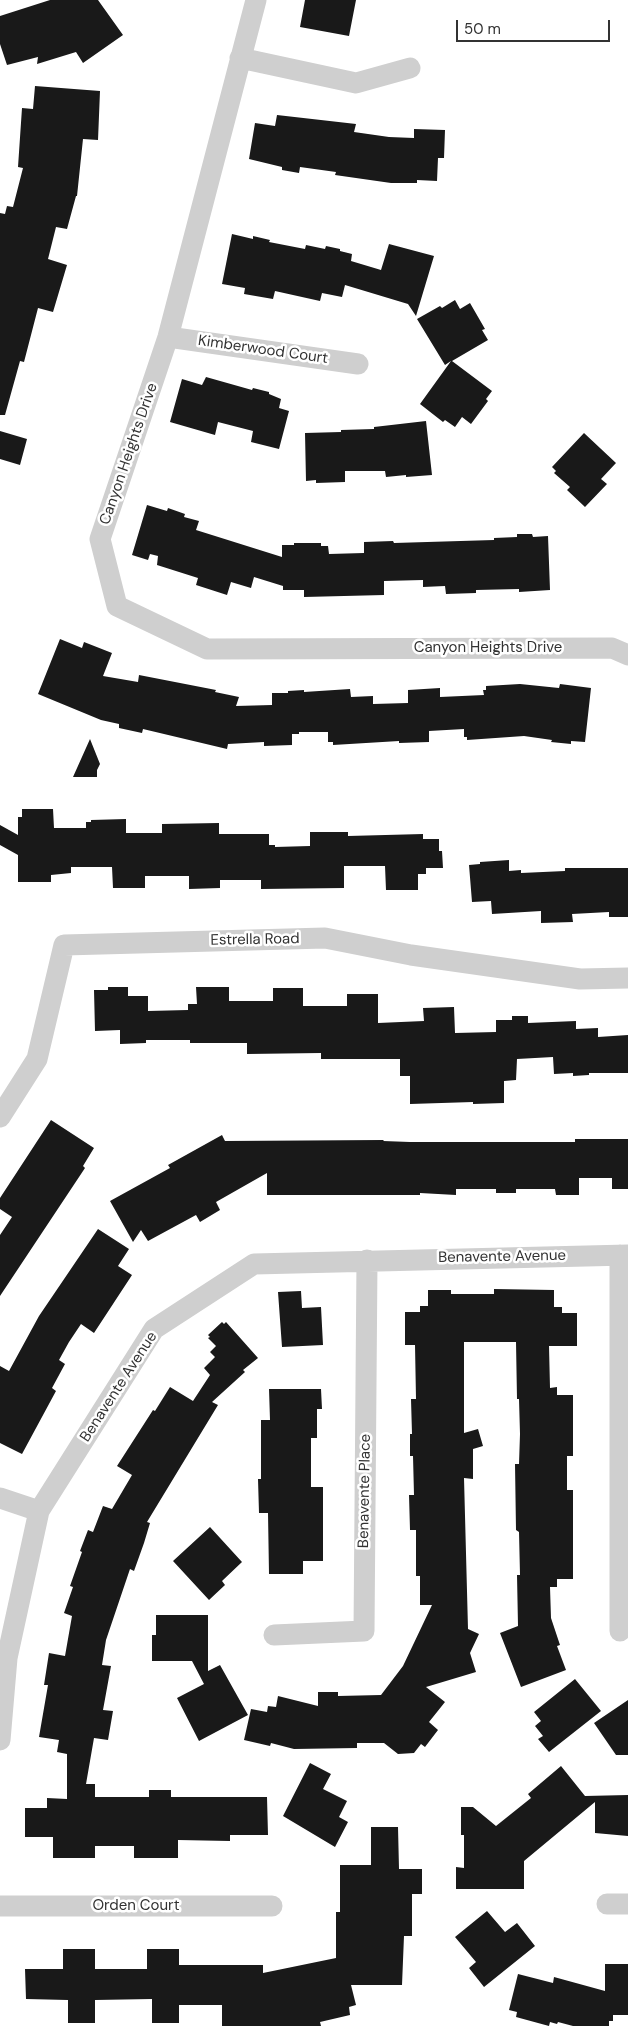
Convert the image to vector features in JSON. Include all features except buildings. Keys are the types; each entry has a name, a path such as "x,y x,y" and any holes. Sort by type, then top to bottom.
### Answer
{"street":[{"name":"Canyon Heights Drive","path":"256,0 168,337 100,539 118,606 208,649 612,648 628,655"},
{"path":"240,58 356,83 410,68"},
{"name":"Kimberwood Court","path":"168,337 358,364"},
{"name":"Estrella Road","path":"0,1117 37,1059 64,945 325,938 411,955 580,979 628,978"},
{"path":"620,1631 624,1255"},
{"name":"Benavente Avenue","path":"0,1740 7,1658 39,1510 154,1329 254,1264 624,1255"},
{"name":"Benavente Place","path":"274,1635 364,1631 367,1260"},
{"path":"0,1498 39,1510"},
{"path":"607,1904 628,1904"},
{"name":"Orden Court","path":"0,1906 272,1906"}]}
